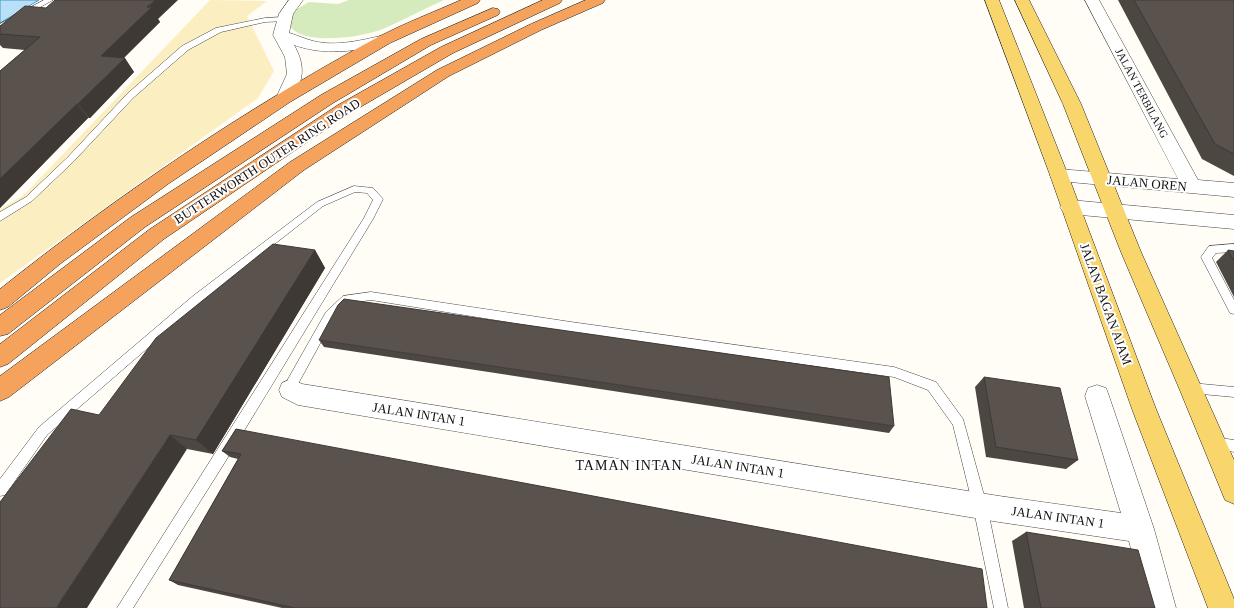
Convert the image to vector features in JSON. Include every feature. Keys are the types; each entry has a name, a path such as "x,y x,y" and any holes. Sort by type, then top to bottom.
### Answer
{"highway":[{"path":"0,301 53,258 161,179 284,98 385,40 473,0"},
{"name":"BUTTERWORTH OUTER RING ROAD","path":"0,327 138,222 327,100 426,42 519,0"},
{"name":"BUTTERWORTH OUTER RING ROAD","path":"0,357 157,234 344,109 447,50 556,0"},
{"path":"0,390 297,166 443,73 536,27 598,0"}],"main road":[{"name":"JALAN BAGAN AJAM","path":"992,0 1059,175 1144,409 1223,608"},
{"path":"1022,0 1072,104 1131,252 1191,388 1223,444 1234,491"}],"street":[{"path":"284,98 295,74 293,57 283,27 286,14 296,0"},
{"name":"JALAN TERBILANG","path":"1092,0 1192,187"},
{"path":"283,27 312,46 350,48 385,40"},
{"name":"JALAN OREN","path":"1059,175 1234,190"},
{"path":"1070,207 1234,222"},
{"name":"JALAN INTAN 1","path":"291,390 298,394 980,506 1140,529"},
{"path":"1097,396 1140,529 1161,608"}],"lane":[{"path":"0,27 49,0"},
{"path":"0,217 34,194 71,159 130,96 185,48 220,30 265,20 283,27"},
{"path":"0,490 43,431 197,299 320,204 354,189 370,190 378,200 368,219 220,458 124,608"},
{"path":"1234,248 1214,249 1206,257 1234,310"},
{"path":"291,390 292,383 330,315 347,299 371,296 571,327 894,372 932,386 959,423 980,506 1001,608"},
{"path":"1191,388 1234,392"}],"green space":[{"path":"349,0 444,0 383,29 340,38 317,38 307,36 297,32 288,25 287,15 309,2 338,4"}],"sand":[{"path":"210,0 267,1 247,16 274,71 258,98 0,283 0,209 24,195"}],"water":[{"path":"0,0 39,0 0,23"}],"building":[{"path":"55,0 155,0 147,7 152,7 101,56 125,58 0,179 0,71 40,37 0,34 0,26 25,6 46,8"},
{"path":"1134,0 1234,0 1234,154 1215,144"},
{"path":"273,244 315,250 196,440 170,435 56,608 0,608 0,502 71,409 99,415 156,338"},
{"path":"1228,250 1234,251 1234,261"},
{"path":"344,299 889,377 894,426 319,340 338,305"},
{"path":"984,377 1060,388 1078,460 996,447"},
{"path":"236,429 982,569 987,608 295,608 169,580 241,454 222,451"},
{"path":"1026,532 1138,550 1155,608 1041,608"}],"district":[{"name":"TAMAN INTAN","path":"629,465"}]}
